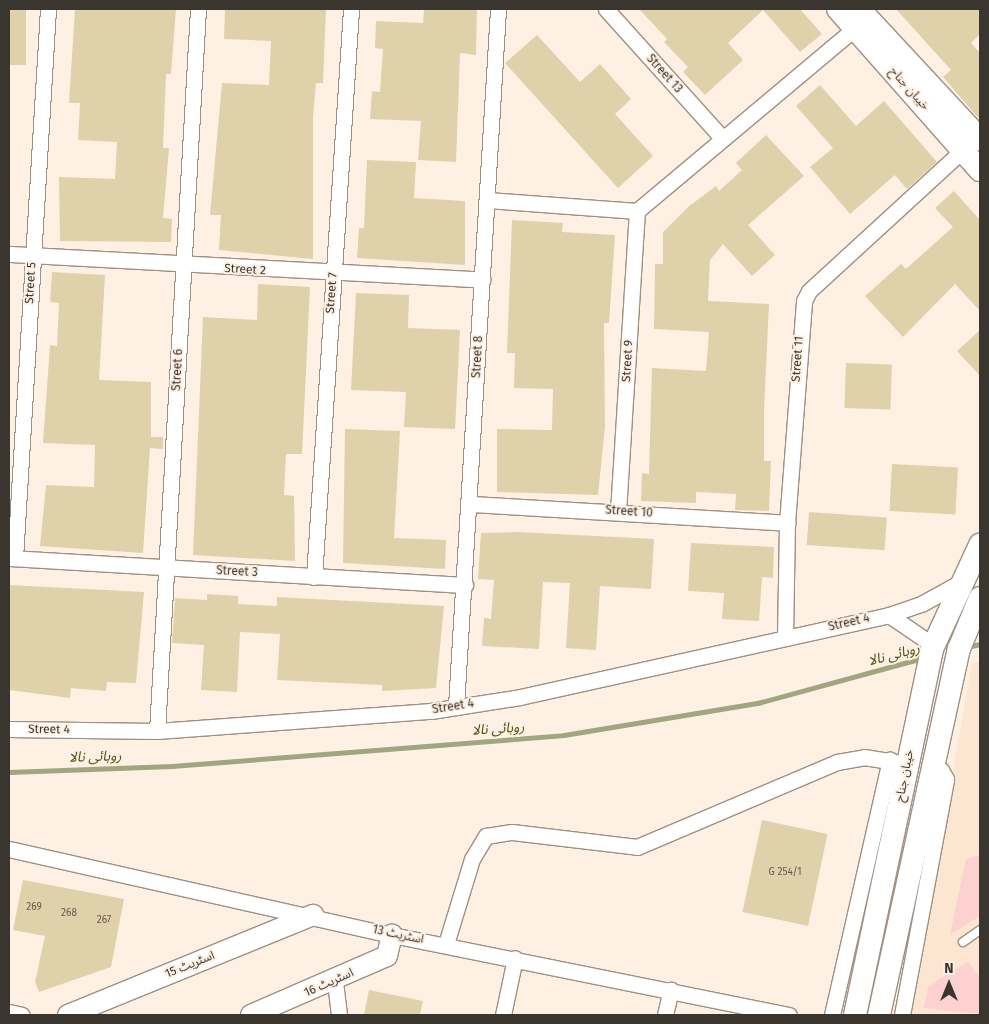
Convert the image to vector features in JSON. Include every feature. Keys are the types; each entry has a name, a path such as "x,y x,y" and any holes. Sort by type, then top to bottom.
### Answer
{"main road":[{"name":"خیبان جناح","path":"838,9 860,14 972,145 980,170"},
{"name":"خیبان جناح","path":"856,1015 899,762 924,681 932,647 961,582 980,546"},
{"name":"خیبان جناح","path":"879,1015 932,768 964,632 980,598"}],"street":[{"name":"Street 5","path":"12,558 48,9"},
{"name":"Street 6","path":"157,731 198,9"},
{"name":"Street 7","path":"314,577 351,9"},
{"name":"Street 8","path":"456,706 471,504 498,9"},
{"name":"Street 13","path":"606,9 722,138"},
{"path":"488,200 637,211 722,138 860,14"},
{"name":"Street 11","path":"785,638 787,523 804,301 809,291 972,145"},
{"name":"Street 9","path":"618,512 637,211"},
{"name":"Street 2","path":"9,254 184,267 482,280"},
{"name":"Street 10","path":"471,504 787,523"},
{"name":"Street 3","path":"12,558 465,585"},
{"name":"Street 4","path":"9,729 157,731 456,706 520,697 889,615 924,603 961,582"},
{"path":"889,615 932,647"},
{"path":"446,944 472,859 486,836 512,832 637,847 838,762 864,757 899,762 832,1015"},
{"path":"902,1015 946,779 941,770 932,768"},
{"name":"اسٹریٹ 13","path":"9,849 313,915 392,935 516,958 789,1015"},
{"name":"اسٹریٹ 15","path":"68,1015 313,915"},
{"name":"اسٹریٹ 16","path":"251,1015 335,982 387,956 392,935"},
{"path":"503,1015 516,958"},
{"path":"335,982 339,1015"},
{"path":"665,1015 671,990"},
{"path":"9,1012 22,1015"}],"lane":[{"path":"963,942 980,930"}],"shaded area":[{"path":"980,661 980,1015 910,1015 972,663"},
{"path":"980,855 980,916 950,935 966,859"},
{"path":"968,962 980,978 980,1014 924,1008 928,986"}],"building":[{"path":"9,9 26,9 26,65 9,65"},
{"path":"75,9 176,9 171,74 166,74 163,148 169,148 163,218 172,219 171,242 60,241 59,177 115,179 117,142 78,140 80,103 69,103"},
{"path":"225,9 326,9 323,83 316,83 313,117 313,259 219,250 221,215 210,215 222,83 269,85 271,41 224,39"},
{"path":"424,9 477,9 476,55 460,53 456,162 418,160 421,121 370,119 372,91 380,92 383,49 375,48 376,21 423,23"},
{"path":"639,9 800,9 822,34 800,52 763,10 728,43 743,60 705,95 683,72 688,67 664,42 667,39"},
{"path":"896,9 980,9 980,34 971,43 980,53 980,120 943,77 951,70"},
{"path":"537,35 580,82 600,64 631,99 615,114 653,156 618,188 505,63"},
{"path":"820,85 856,126 884,101 937,162 907,189 895,175 850,214 810,167 833,148 796,106"},
{"path":"766,135 804,176 748,225 775,255 752,276 723,244 710,260 708,301 769,304 764,410 764,461 771,461 769,511 735,510 736,494 696,492 696,503 641,501 642,473 649,474 652,368 706,371 709,332 654,329 655,264 663,264 663,232 688,207 716,186 719,191 742,170 736,163"},
{"path":"367,160 416,162 414,198 465,201 465,265 357,258 359,228 364,228"},
{"path":"954,191 980,220 980,311 955,284 903,337 865,296 901,264 906,269 953,227 935,208"},
{"path":"512,220 563,223 562,232 615,235 609,323 604,323 605,427 598,495 497,492 497,429 552,430 553,389 514,388 515,353 507,353"},
{"path":"52,272 105,275 99,380 151,382 151,437 163,437 163,449 150,448 143,553 40,546 46,485 94,487 95,445 43,443 50,345 57,346 59,303 50,302"},
{"path":"258,284 310,287 302,454 286,454 284,495 294,496 295,561 193,555 203,317 257,320"},
{"path":"356,293 409,295 408,328 460,330 455,429 404,427 406,392 351,390"},
{"path":"980,330 980,376 957,351"},
{"path":"846,363 892,365 890,410 844,408"},
{"path":"345,429 400,431 394,538 446,540 445,569 343,563"},
{"path":"892,464 958,467 955,514 890,511"},
{"path":"809,512 887,517 885,550 807,545"},
{"path":"518,532 654,539 651,589 600,586 596,650 566,648 570,583 543,582 539,649 482,646 484,618 491,619 494,580 478,579 481,533"},
{"path":"691,543 774,547 773,578 762,577 759,621 722,619 724,593 688,591"},
{"path":"9,585 144,592 136,683 107,682 106,691 71,688 70,698 9,690"},
{"path":"207,594 238,596 238,604 277,606 277,597 444,606 436,688 382,691 382,685 277,680 280,634 240,632 237,692 201,690 204,645 172,643 175,598 207,600"},
{"path":"762,820 828,834 808,926 742,912"},
{"path":"23,880 124,899 111,967 39,992 35,982 45,936 13,930"},
{"path":"369,990 423,1001 420,1015 364,1015"}],"waterway":[{"name":"روہائی نالا","path":"967,647 980,644"},
{"name":"روہائی نالا","path":"9,772 172,766 564,735 758,703 923,658"}]}
